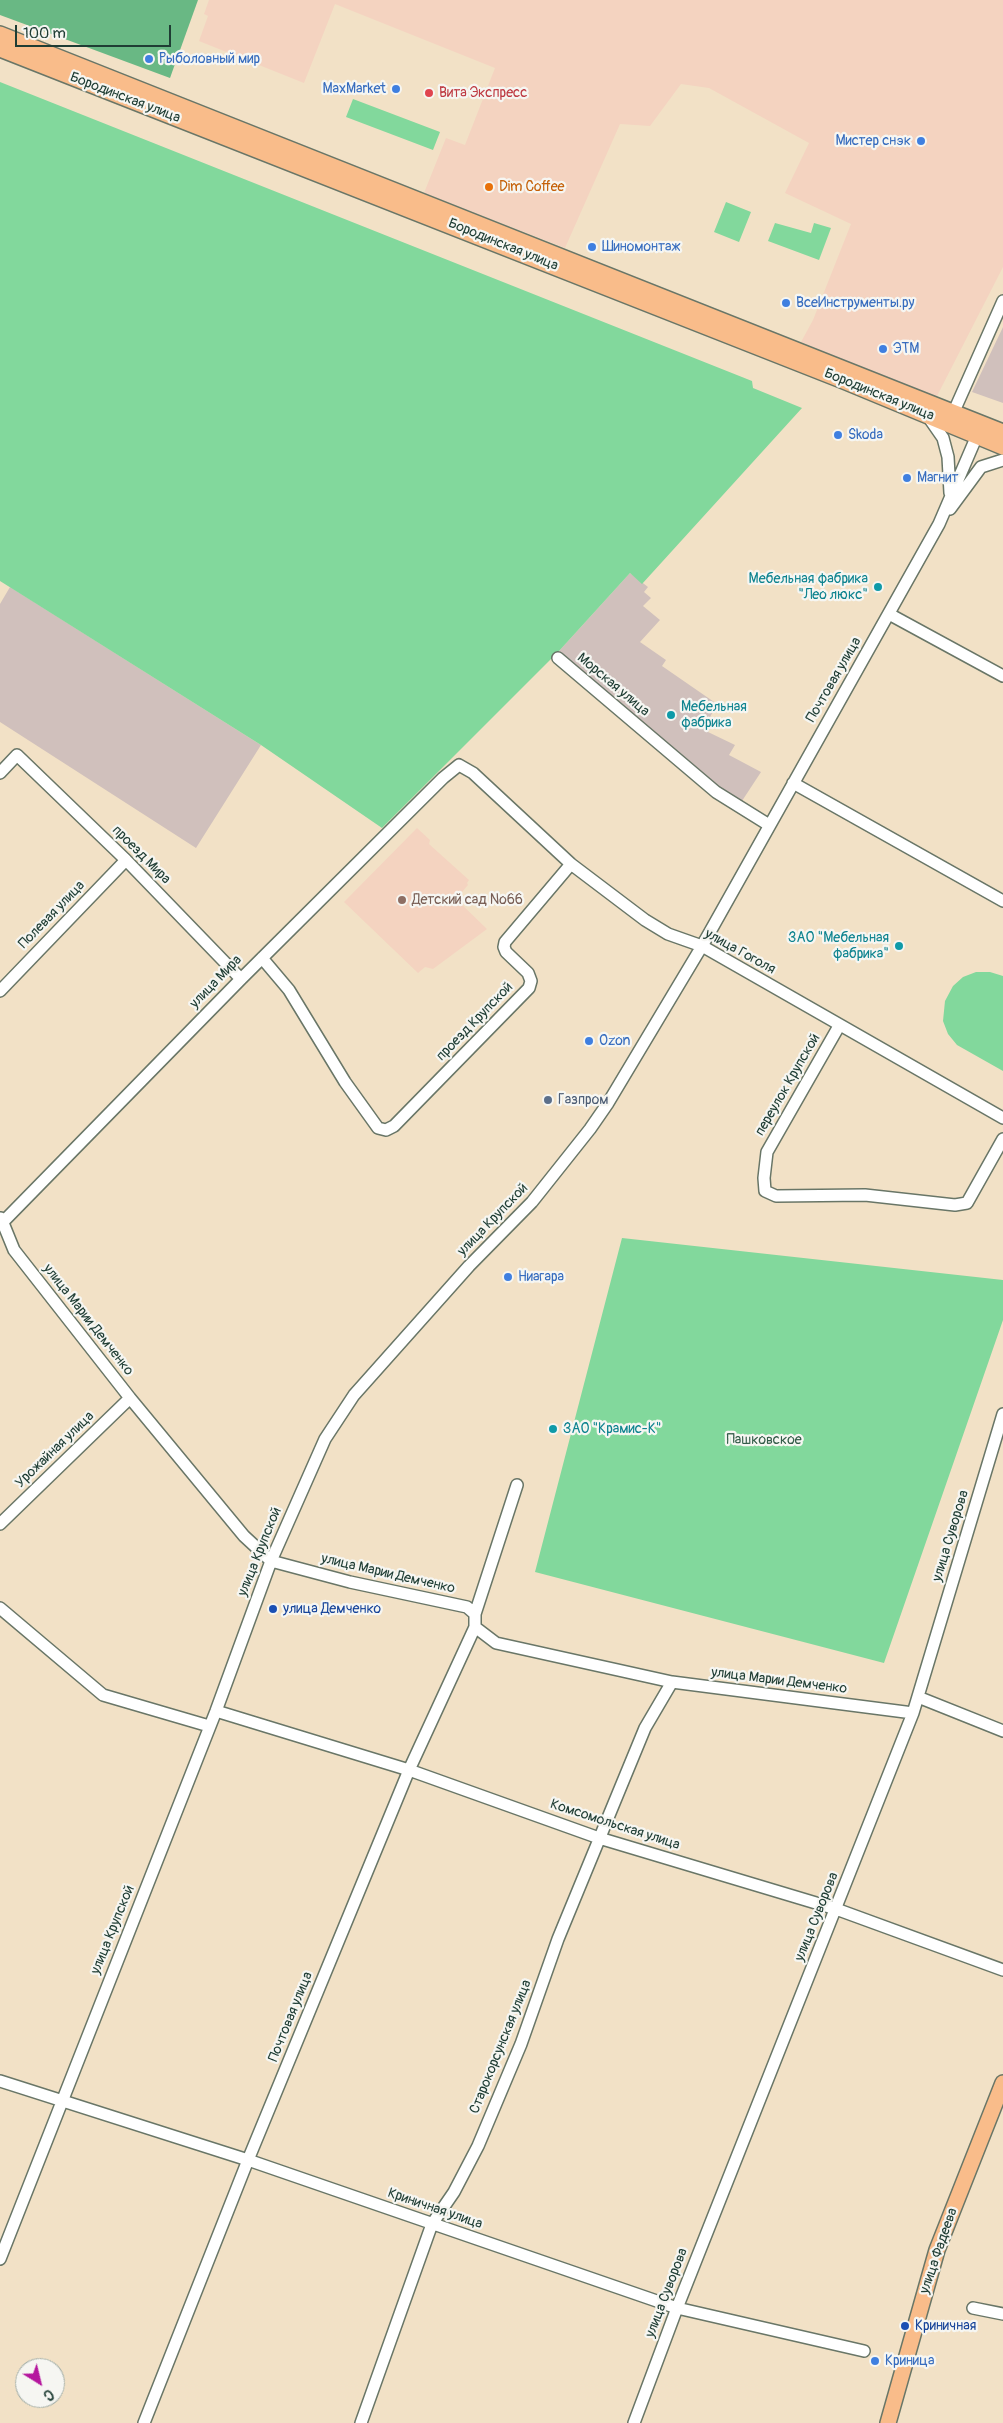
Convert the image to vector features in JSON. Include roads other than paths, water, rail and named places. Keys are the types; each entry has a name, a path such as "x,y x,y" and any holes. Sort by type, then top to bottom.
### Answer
{"main road":[{"name":"Бородинская улица","path":"0,34 951,418 980,430 1003,447"},
{"name":"Бородинская улица","path":"0,48 926,414 951,418"},
{"name":"Бородинская улица","path":"980,430 1003,432"},
{"name":"улица Фадеева","path":"888,2423 937,2250 1003,2083"}],"street":[{"path":"951,418 1003,301"},
{"path":"926,414 943,438 948,457 950,496"},
{"name":"Почтовая улица","path":"702,946 939,524 980,430"},
{"path":"939,524 981,467 1003,460"},
{"path":"889,614 1003,676"},
{"name":"Морская улица","path":"558,658 716,792 769,825"},
{"name":"проезд Мира","path":"0,773 17,754 126,860 241,979"},
{"name":"улица Гоголя","path":"459,765 473,773 571,864 645,920 668,934 702,946 1003,1118"},
{"name":"улица Мира","path":"1,1222 262,958 443,778 459,765"},
{"path":"793,783 1003,901"},
{"name":"Полевая улица","path":"0,992 126,860"},
{"name":"проезд Крупской","path":"262,958 289,990 345,1082 378,1128 386,1130 394,1126 529,988 532,981 528,973 506,952 505,942 571,864"},
{"name":"улица Крупской","path":"0,2259 60,2101 216,1711 271,1561 325,1439 354,1395 469,1266 532,1202 590,1129 702,946"},
{"name":"переулок Крупской","path":"839,1026 767,1152 764,1178 765,1190 776,1196 866,1194 955,1205 967,1202 1003,1138"},
{"name":"улица Марии Демченко","path":"1,1222 13,1249 130,1398 244,1536 271,1561 350,1582 467,1607 475,1614"},
{"name":"Урожайная улица","path":"0,1524 130,1398"},
{"name":"улица Суворова","path":"634,2423 677,2308 914,1713 1003,1414"},
{"path":"475,1627 475,1614 517,1485"},
{"path":"0,1608 103,1695 209,1726"},
{"name":"Почтовая улица","path":"144,2423 248,2160 409,1770 475,1627"},
{"name":"улица Марии Демченко","path":"475,1627 496,1643 672,1682 914,1713"},
{"name":"Старокорсунская улица","path":"361,2423 432,2224 454,2192 481,2137 521,2044 558,1940 645,1728 672,1682"},
{"path":"918,1697 1003,1731"},
{"name":"Комсомольская улица","path":"216,1711 409,1770 599,1838 836,1909 1003,1970"},
{"name":"Криничная улица","path":"0,2082 248,2160 677,2308 864,2351"},
{"path":"973,2308 1003,2314"}],"place":[{"name":"Рыболовный мир","path":"149,59"},
{"name":"MaxMarket","path":"396,89"},
{"name":"Вита Экспресс","path":"429,93"},
{"name":"Мистер снэк","path":"921,141"},
{"name":"Dim Coffee","path":"489,187"},
{"name":"Шиномонтаж","path":"592,247"},
{"name":"ВсеИнструменты.ру","path":"786,303"},
{"name":"ЭТМ","path":"883,349"},
{"name":"Skoda","path":"838,435"},
{"name":"Магнит","path":"907,478"},
{"name":"Мебельная фабрика \"Лео люкс\"","path":"878,587"},
{"name":"Мебельная фабрика","path":"671,715"},
{"name":"Детский сад №66","path":"402,900"},
{"name":"ЗАО \"Мебельная фабрика\"","path":"899,946"},
{"name":"Ozon","path":"589,1041"},
{"name":"Газпром","path":"548,1100"},
{"name":"Ниагара","path":"508,1277"},
{"name":"ЗАО \"Крамис-К\"","path":"553,1429"},
{"name":"улица Демченко","path":"273,1609"},
{"name":"Криничная","path":"905,2326"},
{"name":"Криница","path":"875,2361"}],"park label":[{"name":"Пашковское","path":"764,1440"}]}
